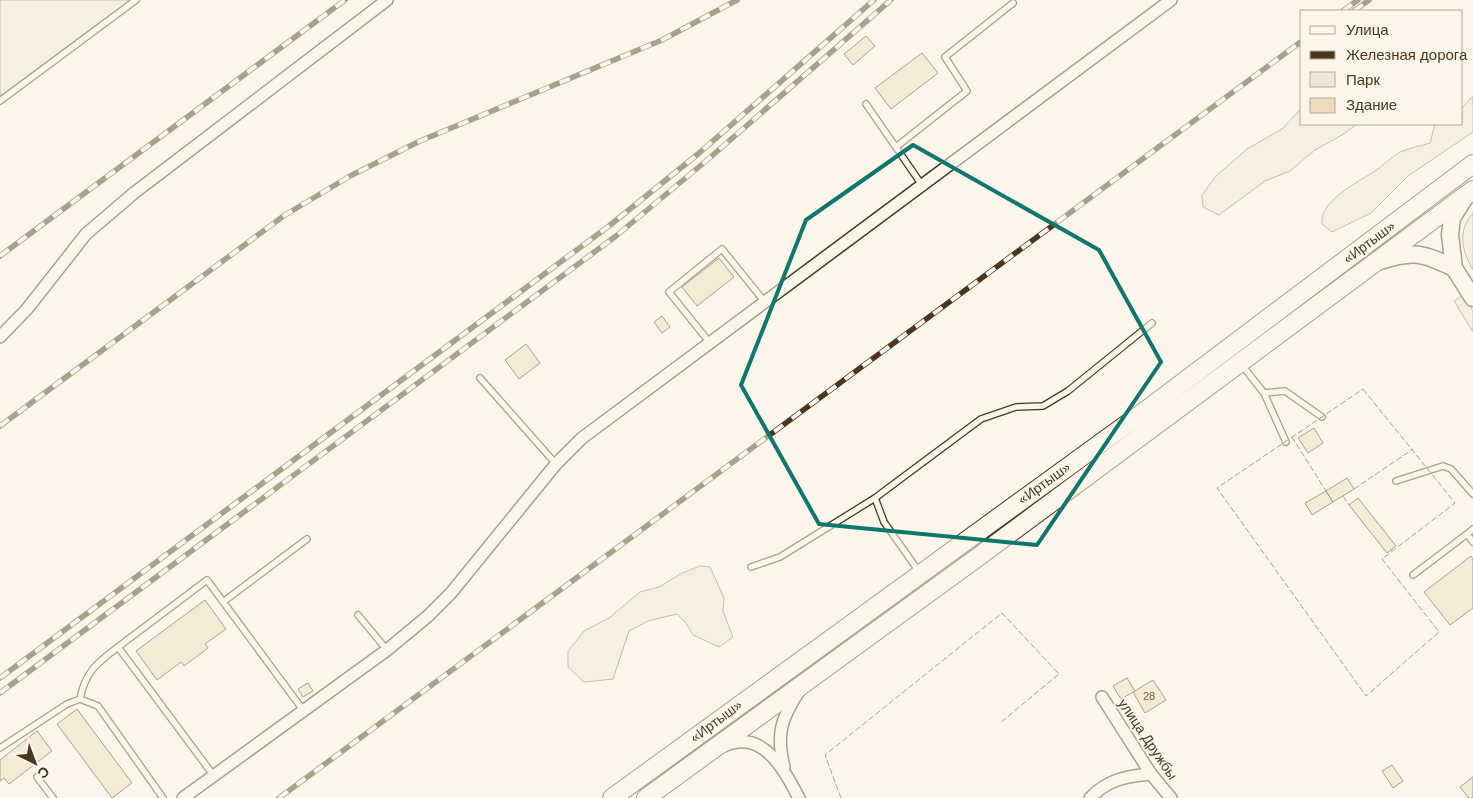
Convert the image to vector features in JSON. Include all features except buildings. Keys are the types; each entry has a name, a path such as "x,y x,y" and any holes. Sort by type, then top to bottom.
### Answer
{"main road":[{"name":"«Иртыш»","path":"612,798 1149,408 1473,164"},
{"name":"«Иртыш»","path":"646,798 1240,364 1470,192"}],"street":[{"path":"0,337 27,309 86,234 134,193 387,0"},
{"path":"183,798 387,650 428,616 451,593 556,464 582,438 1171,0"},
{"path":"1470,192 1452,218 1450,235 1454,268 1473,298"},
{"path":"1378,261 1401,254 1427,255 1454,268"},
{"path":"786,774 780,750 780,730 785,714 803,684"},
{"name":"улица Дружбы","path":"1102,697 1151,774 1170,798"},
{"path":"707,754 733,743 755,745 774,756 799,798"},
{"path":"1090,798 1113,780 1132,775 1151,774"}],"lane":[{"path":"0,101 136,0"},
{"path":"896,147 967,91 945,56 1013,3"},
{"path":"866,104 922,185"},
{"path":"710,343 669,292 722,249 764,302"},
{"path":"751,568 780,557 875,498 981,420 1016,407 1043,406 1068,391 1152,323"},
{"path":"1240,364 1264,393 1286,442"},
{"path":"480,378 556,464"},
{"path":"1264,393 1285,391 1322,417"},
{"path":"1396,481 1443,466 1451,469 1473,494"},
{"path":"875,498 884,522 920,573"},
{"path":"1413,575 1473,529"},
{"path":"1467,534 1473,542"},
{"path":"223,602 307,540"},
{"path":"80,699 83,682 97,662 207,580 303,710"},
{"path":"358,615 387,650"},
{"path":"118,647 214,776"},
{"path":"0,748 67,704 80,699 98,706 163,798"},
{"path":"37,777 53,798"}],"highlighted area":[{"path":"913,145 1099,250 1161,362 1037,545 819,524 741,385 806,220"}],"green space":[{"path":"0,0 130,0 0,96"},
{"path":"1473,96 1473,132 1408,176 1371,213 1332,232 1322,224 1323,216 1333,200 1378,169 1393,156 1411,148 1430,143 1435,125 1463,125 1463,107"},
{"path":"1300,110 1300,125 1356,125 1315,150 1290,171 1265,181 1219,215 1203,207 1202,195 1216,176 1247,149 1282,129"},
{"path":"1473,213 1473,270 1464,249 1463,234 1468,220"},
{"path":"700,566 710,567 724,598 723,611 733,637 719,647 693,635 686,623 677,614 648,621 629,631 613,679 584,682 568,667 568,651 584,631 609,618 640,592 659,587 680,574"}],"shaded area":[{"path":"1463,295 1473,311 1473,332 1454,301"}],"railway":[{"path":"0,256 345,0"},
{"path":"0,426 285,215 350,176 420,141 662,40 737,0"},
{"path":"0,678 609,226 698,154 874,0"},
{"path":"0,693 616,236 706,161 891,0"},
{"path":"1344,10 1358,0"},
{"path":"1355,10 1369,0"},
{"path":"279,798 1300,42"}],"fence":[{"path":"1363,389 1455,503 1382,559 1439,632 1366,696 1217,488 1363,389"},
{"path":"1292,437 1326,491"},
{"path":"1354,489 1413,449"},
{"path":"1343,496 1349,505"},
{"path":"841,798 825,755 1002,613 1059,674 1000,723"}]}
